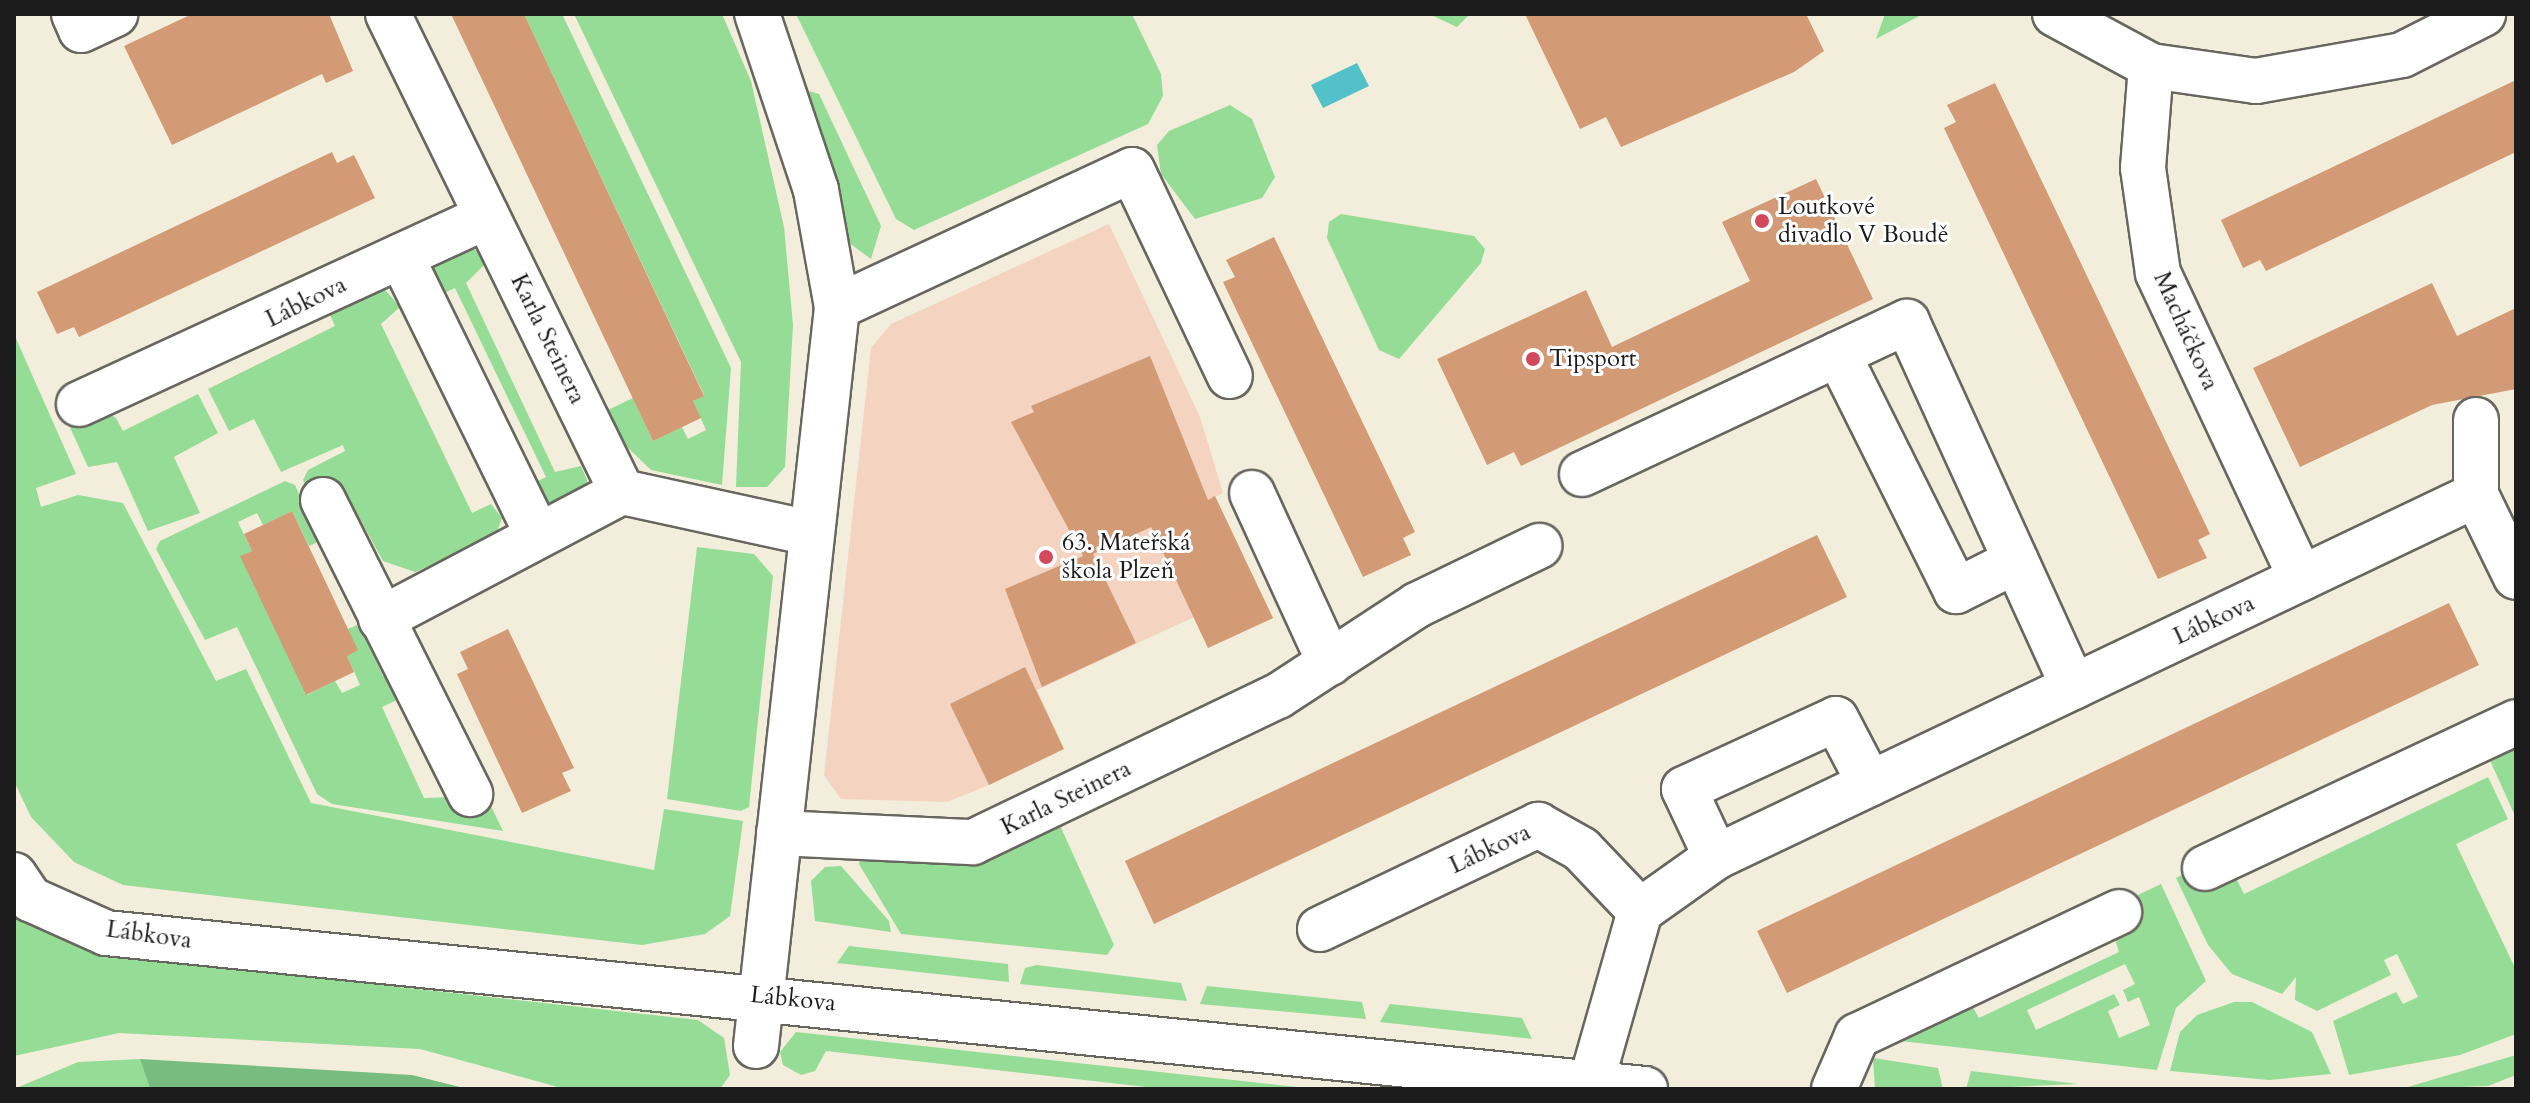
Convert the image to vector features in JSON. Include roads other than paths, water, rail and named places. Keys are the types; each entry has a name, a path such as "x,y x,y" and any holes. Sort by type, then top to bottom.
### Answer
{"street":[{"name":"Karla Steinera","path":"388,14 622,492"},
{"path":"756,1046 837,307 816,190 757,14"},
{"path":"2055,14 2151,66 2279,80 2402,55 2483,14"},
{"name":"Macháčkova","path":"2151,66 2143,168 2158,273 2301,578"},
{"path":"837,307 1132,170 1230,376"},
{"name":"Lábkova","path":"79,404 487,216"},
{"path":"401,256 537,534"},
{"path":"1582,474 1907,322 2073,687"},
{"path":"1838,354 1956,591 2016,561"},
{"path":"2476,420 2476,495 2516,577"},
{"path":"381,619 537,534 622,492 810,533"},
{"path":"1252,493 1330,663"},
{"name":"Lábkova","path":"1320,929 1538,825 1581,849 1640,911 1716,857 2476,495"},
{"path":"323,500 470,794"},
{"name":"Karla Steinera","path":"779,833 973,842 1278,696 1417,605 1539,546"},
{"path":"1716,857 1684,789 1836,719 1870,784"},
{"path":"2205,868 2516,722"},
{"name":"Lábkova","path":"14,875 30,899 106,933 762,995 1645,1089"},
{"path":"1591,1083 1640,911"},
{"path":"1834,1089 1857,1036 2119,912"}],"water":[{"path":"1357,63 1369,86 1323,108 1311,85"}],"place":[{"name":"Loutkové divadlo V Boudě","path":"1762,221"},
{"name":"Tipsport","path":"1533,359"},
{"name":"63. Mateřská škola Plzeň","path":"1046,557"}]}
